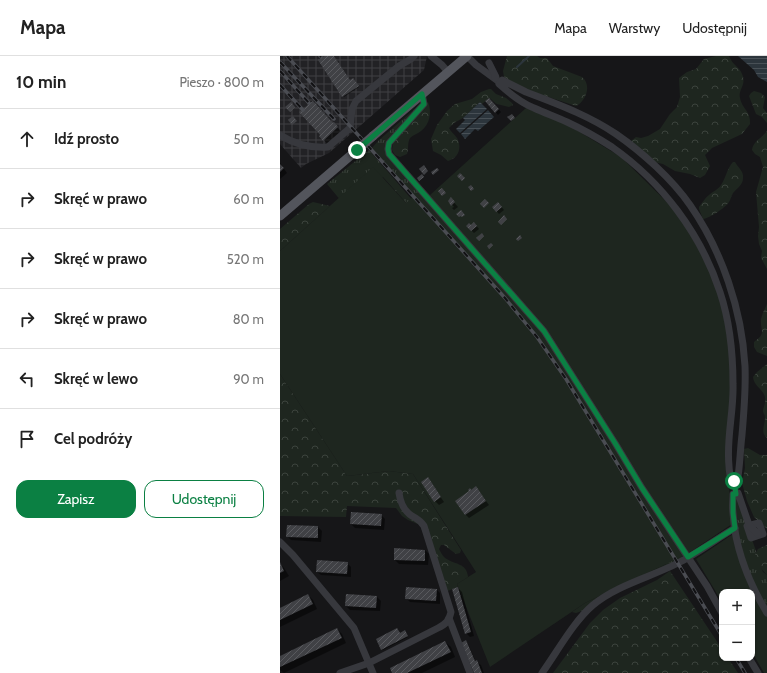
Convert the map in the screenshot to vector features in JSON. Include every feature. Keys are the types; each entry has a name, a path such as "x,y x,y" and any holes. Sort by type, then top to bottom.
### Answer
{"main road":[{"path":"280,216 467,56"}],"street":[{"path":"280,135 289,141 317,148 328,148 350,128 352,109 356,101 399,66 414,56"},
{"path":"431,56 448,72"},
{"path":"467,56 476,65 499,81 502,80 525,91 572,109 615,134 641,153 660,170 689,204 700,221 728,279 736,306 742,340 744,366 744,407 740,465 737,483 734,482"},
{"path":"489,63 501,86 532,108 567,122 611,147 648,176 680,212 709,265 720,292 730,332 733,360 733,387 729,465 732,484 734,482"},
{"path":"422,94 424,104 389,143 389,154 544,331 719,608"},
{"path":"734,482 736,496"},
{"path":"340,673 369,663 446,624 451,612 424,526 421,520 411,516 406,511 399,493"},
{"path":"758,534 749,525 738,493 736,496 733,494 735,528 744,565 767,613"},
{"path":"542,673 575,627 593,606 602,599 618,590 678,563 735,528"},
{"path":"280,542 293,555 354,628 373,673"},
{"path":"449,618 470,673"},
{"path":"751,661 758,673"}],"shaded area":[{"path":"280,56 427,56 424,70 329,153 301,168 280,144"},
{"path":"738,56 767,56 767,82 758,77 754,70"},
{"path":"480,102 487,109 460,133 456,129 465,120 463,118"},
{"path":"488,110 494,117 478,131 475,129 465,139 461,134"}],"green space":[{"path":"507,56 537,56 540,58 547,58 553,66 582,77 585,80 587,88 585,97 580,104 576,106 521,88 504,77 503,71"},
{"path":"716,56 729,56 732,62 741,71 744,81 740,92 740,98 748,113 750,124 742,134 712,148 705,155 710,166 705,175 700,178 675,171 663,164 654,162 631,141 636,137 641,138 648,136 660,129 670,114 677,107 680,97 679,78 687,72 696,69 704,59"},
{"path":"489,89 506,98 513,105 509,107 497,104 489,98 482,104 480,102 463,118 449,128 458,141 459,148 457,155 452,160 448,161 433,151 431,139 437,125 447,111 455,104 472,99 481,92"},
{"path":"754,91 761,93 765,97 763,108 767,113 767,123 762,117 756,114 749,96"},
{"path":"428,102 430,114 426,125 421,131 410,138 407,154 400,157 395,155 392,150 393,143"},
{"path":"417,107 386,144 388,158 534,321 549,342 630,473 679,547 682,557 678,560 548,347 534,329 372,148"},
{"path":"526,108 568,125 621,157 678,213 705,261 716,287 726,322 732,369 729,478 732,524 689,553 585,603 490,667 457,584 476,572 413,474 389,471 347,476 280,374 280,251 373,167 406,203 423,188 430,195"},
{"path":"767,131 767,269 761,258 762,251 759,244 756,192 763,167 760,157 752,150 756,142"},
{"path":"369,150 553,363 676,561 582,611 576,613 572,612 585,603 666,564 416,214 383,177 347,208 327,184"},
{"path":"733,162 735,162 743,173 742,183 724,207 713,215 703,219 699,207 708,196 720,187 729,167"},
{"path":"313,202 330,206 280,251 280,229"},
{"path":"767,304 767,356 757,352 754,347 754,342 762,334 761,319"},
{"path":"767,364 767,438 763,431 765,416 763,411 765,398 753,377"},
{"path":"280,374 347,476 389,471 413,474 461,550 460,553 456,554 444,545 441,545 439,549 444,557 462,566 467,572 468,577 457,584 458,587 445,592 420,525 402,516 396,508 347,506 346,517 280,516"},
{"path":"748,448 760,455 767,455 767,529 754,517 747,501 742,483 745,468 744,449"},
{"path":"735,496 737,496 756,551 755,554 763,572 767,575 767,609 752,579 744,557 736,524"},
{"path":"733,534 754,589 719,589 719,597 696,559"},
{"path":"767,545 767,575 758,565 755,554 758,549"},
{"path":"670,571 719,644 719,661 730,661 738,673 553,673 590,623 603,610 620,598 657,580"},
{"path":"755,592 761,608 767,617 767,673 764,673 755,657"}],"building":[{"path":"325,56 334,56 350,80 353,78 359,86 342,97 318,60"},
{"path":"489,98 499,109 495,113 485,101"},
{"path":"313,101 338,127 323,141 319,136 320,135 299,112"},
{"path":"291,102 295,107 290,112 285,107"},
{"path":"512,114 515,118 511,121 507,117"},
{"path":"293,116 297,121 292,125 288,120"},
{"path":"280,164 284,168 280,172"},
{"path":"424,165 428,171 424,175 419,169"},
{"path":"437,168 439,170 433,175 431,172"},
{"path":"460,173 465,178 462,181 457,176"},
{"path":"422,174 424,177 419,181 417,178"},
{"path":"471,185 474,189 471,191 468,187"},
{"path":"442,188 446,193 442,196 438,191"},
{"path":"451,197 455,202 451,206 448,201"},
{"path":"485,199 489,203 484,208 480,204"},
{"path":"498,202 502,207 496,212 492,207"},
{"path":"461,210 465,215 459,217 456,214"},
{"path":"504,215 507,219 501,225 498,222"},
{"path":"474,222 477,226 471,231 466,226 469,223 471,225"},
{"path":"482,233 484,236 479,241 476,238"},
{"path":"520,235 522,238 518,241 516,239"},
{"path":"491,243 493,245 489,249 487,246"},
{"path":"428,477 441,497 434,502 421,482"},
{"path":"476,486 486,501 465,515 455,501 469,491 468,490 470,488 471,490"},
{"path":"351,512 382,514 381,526 350,524"},
{"path":"287,525 318,526 318,538 286,537"},
{"path":"394,548 425,550 425,561 394,560"},
{"path":"317,560 348,562 347,574 316,572"},
{"path":"280,562 284,571 280,573"},
{"path":"406,587 437,589 436,601 405,599"},
{"path":"458,587 471,632 465,634 452,589"},
{"path":"308,594 313,604 280,620 280,608"},
{"path":"346,594 377,596 376,608 345,606"},
{"path":"337,628 342,638 280,667 280,656"},
{"path":"397,628 400,633 405,630 408,636 381,650 376,639"},
{"path":"466,640 482,673 474,673 461,643"},
{"path":"445,641 451,652 407,673 392,673 390,668"}],"waterway":[{"path":"517,67 529,56"}],"railway":[{"path":"287,56 505,298 537,337 566,379 719,631"},
{"path":"280,62 334,119"},
{"path":"280,71 309,103"},
{"path":"280,85 303,110"},
{"path":"738,661 745,673"}],"route":[{"path":"357,150 422,94 424,104 389,143 389,154 544,331 664,523 688,557 735,528 733,494 736,494 734,481"}]}
